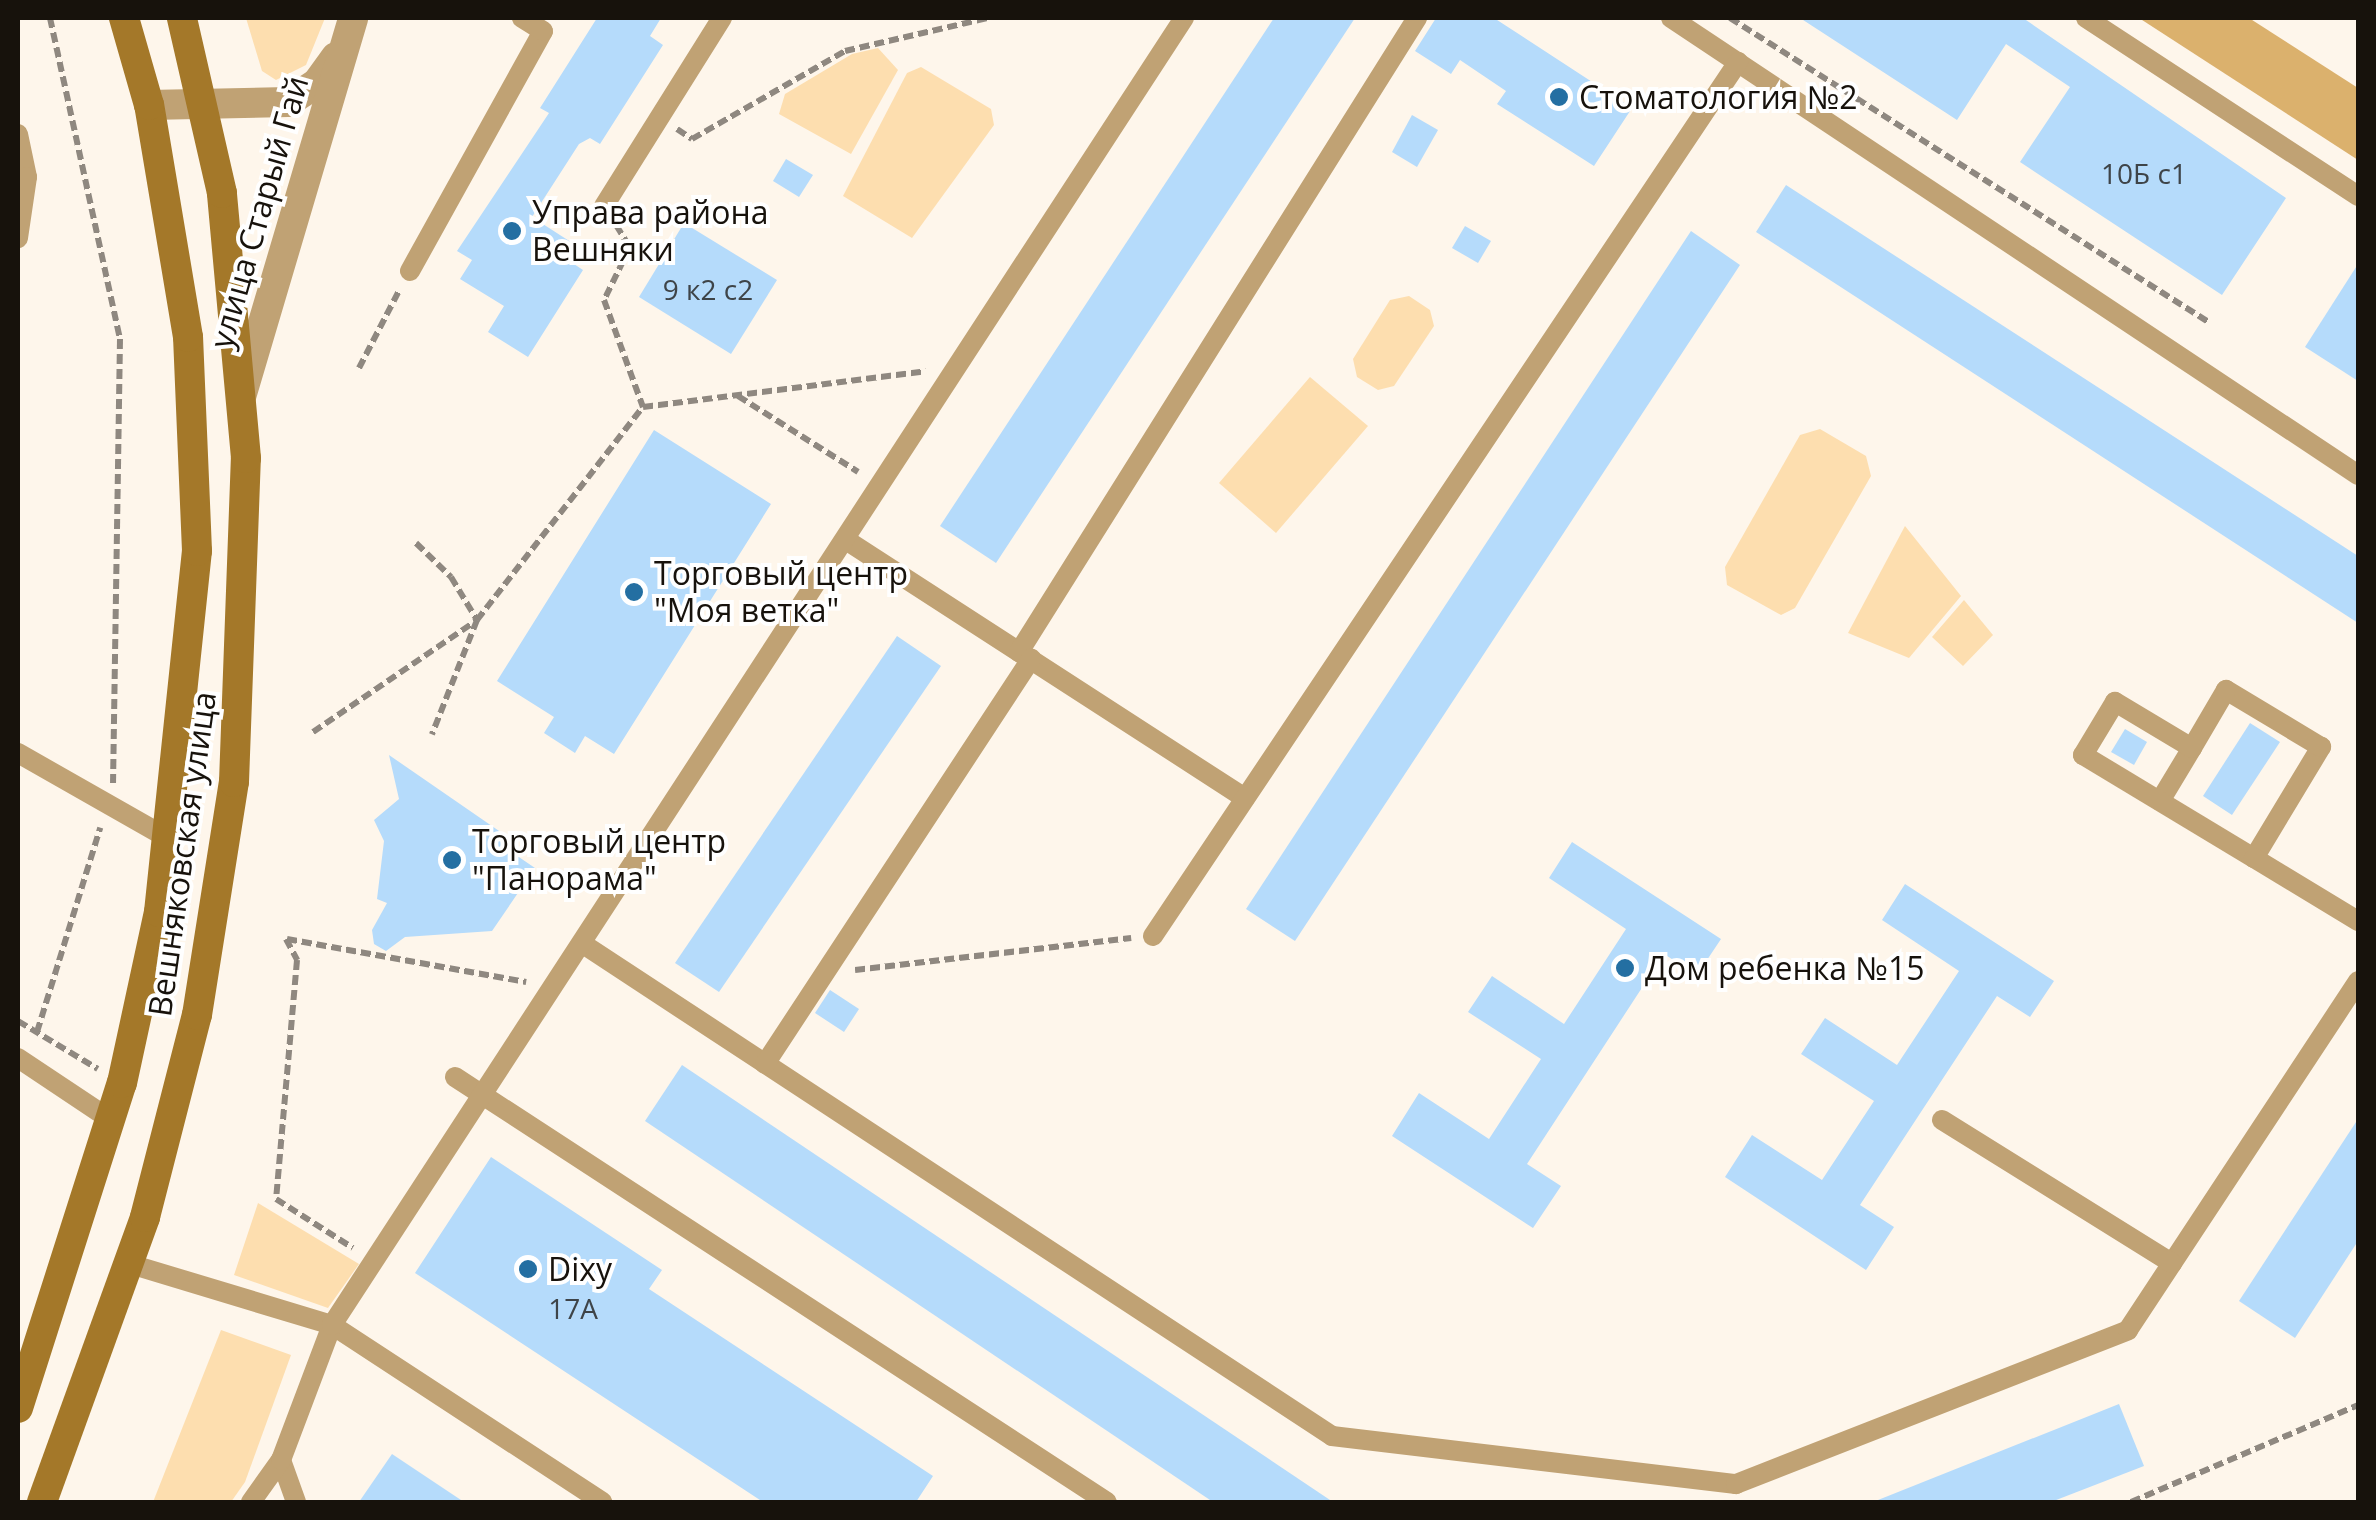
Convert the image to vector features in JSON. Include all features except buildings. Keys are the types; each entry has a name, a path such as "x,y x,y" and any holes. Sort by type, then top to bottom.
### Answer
{"main road":[{"name":"Вешняковская улица","path":"18,1408 122,1082 171,840 197,550 188,337 149,105 124,18"},
{"name":"Вешняковская улица","path":"42,1502 130,1264 197,1015 234,782 247,556 241,396 207,107 182,18"}],"street":[{"name":"улица Старый Гай","path":"241,396 353,18"},
{"name":"улица Старый Гай","path":"149,105 207,107 288,102 318,83 343,47"}],"lane":[{"path":"410,271 543,31 522,18"},
{"path":"604,206 722,18"},
{"path":"251,1502 281,1460 332,1325 1184,18"},
{"path":"765,1064 1025,656 1417,18"},
{"path":"1672,18 2358,475"},
{"path":"2086,18 2358,196"},
{"path":"1153,936 1738,62"},
{"path":"18,134 27,178 18,238"},
{"path":"846,540 1245,798"},
{"path":"2160,801 2226,690 2320,747 2254,858"},
{"path":"2192,748 2115,702 2083,755 2358,921"},
{"path":"18,753 171,840"},
{"path":"583,944 1332,1436 1736,1484 2128,1330 2358,981"},
{"path":"19,1062 111,1120"},
{"path":"455,1076 1107,1502"},
{"path":"1942,1120 2172,1263"},
{"path":"130,1264 332,1325 602,1502"},
{"path":"281,1460 296,1502"}],"path":[{"path":"36,1032 119,764 120,339 50,18"},
{"path":"660,117 692,140 845,51 988,18"},
{"path":"1730,18 2210,323"},
{"path":"604,206 630,246 604,300 643,407"},
{"path":"359,368 410,271"},
{"path":"432,734 477,620 643,407 959,366"},
{"path":"738,396 880,486"},
{"path":"416,543 451,578 477,620"},
{"path":"313,732 477,620"},
{"path":"824,974 1153,936"},
{"path":"375,1262 276,1199 297,960 286,939 554,987"},
{"path":"18,1021 122,1082"},
{"path":"2131,1502 2358,1405"}],"shaded area":[{"path":"246,18 325,18 306,65 276,80 262,71"},
{"path":"2139,18 2249,18 2358,88 2358,160"},
{"path":"878,48 898,70 851,154 779,114 785,94 852,54"},
{"path":"921,67 991,109 994,125 912,238 843,196 907,73"},
{"path":"1409,296 1430,310 1434,326 1394,386 1378,390 1357,377 1353,359 1390,300"},
{"path":"1310,377 1368,426 1276,533 1219,483"},
{"path":"1820,429 1866,456 1871,476 1795,608 1781,615 1727,585 1725,567 1800,435"},
{"path":"1905,526 1961,596 1909,658 1848,633"},
{"path":"1964,600 1993,635 1963,666 1932,637"},
{"path":"258,1203 359,1264 328,1308 234,1275"},
{"path":"221,1330 291,1355 245,1482 231,1502 153,1502"}],"place":[{"name":"Стоматология №2","path":"1559,97"},
{"name":"Управа района Вешняки","path":"512,231"},
{"name":"Торговый центр \"Моя ветка\"","path":"634,592"},
{"name":"Торговый центр \"Панорама\"","path":"452,860"},
{"name":"Дом ребенка №15","path":"1625,968"},
{"name":"Dixy","path":"528,1269"}]}
